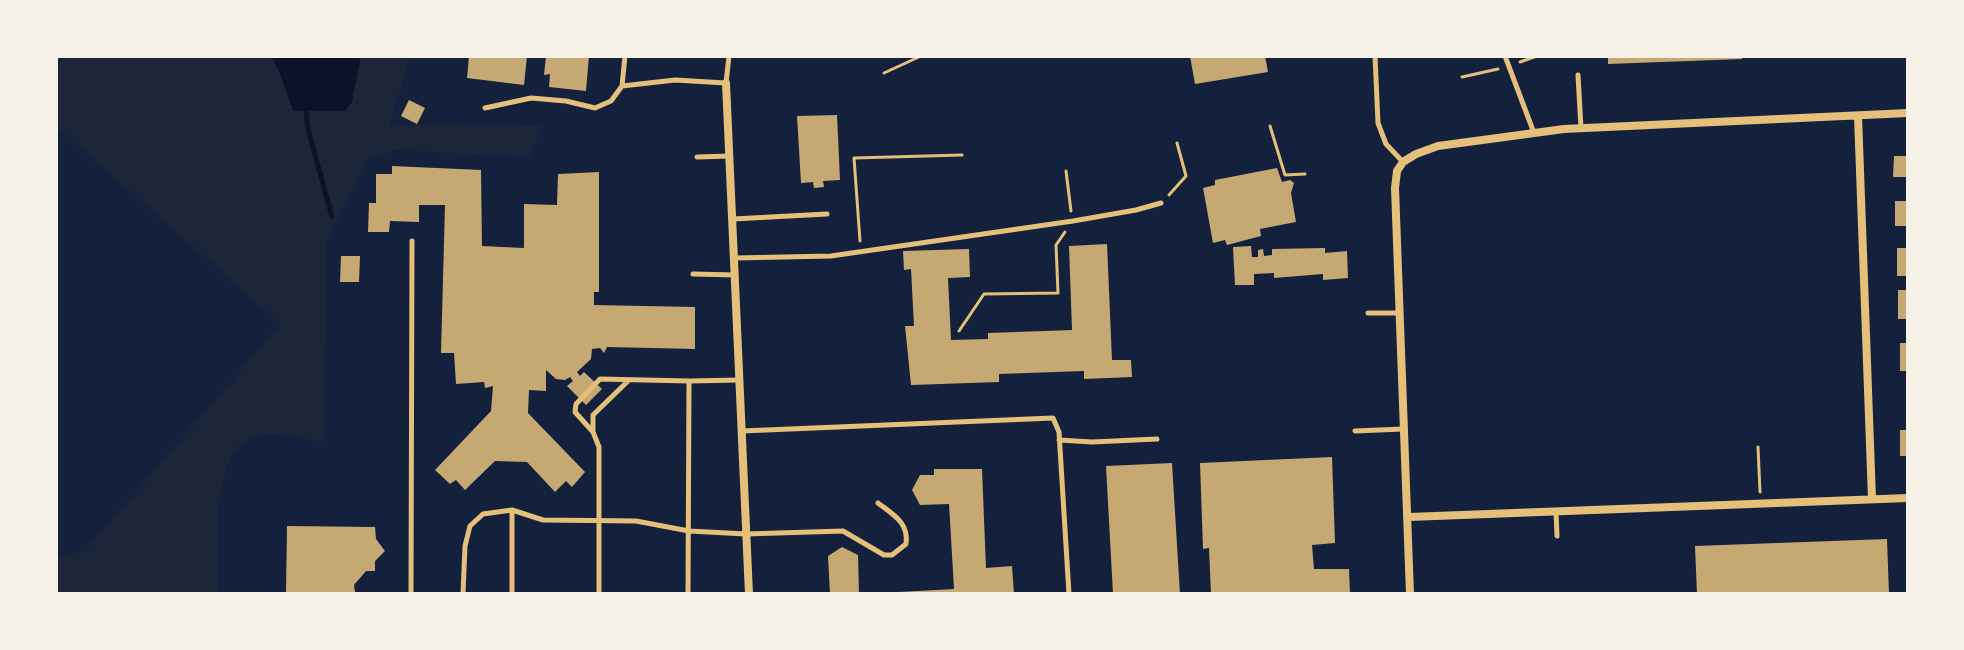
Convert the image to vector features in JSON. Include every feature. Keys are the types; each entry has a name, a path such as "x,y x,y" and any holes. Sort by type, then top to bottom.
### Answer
{"street":[{"path":"726,83 749,594"},
{"path":"1410,594 1395,188 1397,171 1403,162 1438,146 1581,128 1908,113"},
{"path":"1858,116 1872,499"},
{"path":"1409,517 1908,498"}],"lane":[{"path":"485,108 531,98 566,101 595,108 611,101 622,86 625,56"},
{"path":"622,86 675,80 726,83 729,56"},
{"path":"1375,56 1378,123 1386,144 1403,162"},
{"path":"1505,56 1534,133"},
{"path":"1578,75 1581,128"},
{"path":"697,157 730,156"},
{"path":"735,258 831,256 1073,221 1161,203"},
{"path":"733,219 827,214"},
{"path":"411,594 412,241"},
{"path":"693,274 736,276"},
{"path":"1368,313 1399,313"},
{"path":"599,594 599,447 593,432 575,412 576,404 600,379 740,380"},
{"path":"593,432 593,415 630,380"},
{"path":"688,594 689,381"},
{"path":"742,431 1053,418 1059,440 1069,594"},
{"path":"1355,431 1404,429"},
{"path":"1059,440 1157,439"},
{"path":"463,594 465,546 470,526 483,514 512,510 543,520 636,521 689,531 746,534 843,531 884,555 892,555 906,544 908,533 903,522 878,503"},
{"path":"512,510 512,594"},
{"path":"1556,512 1557,536"}],"path":[{"path":"884,73 921,56"},
{"path":"1270,126 1285,175 1305,174"},
{"path":"1161,203 1186,176 1177,143"},
{"path":"860,251 854,158 962,155"},
{"path":"959,331 984,294 1058,293 1056,245 1073,221 1066,171"},
{"path":"1758,447 1761,504"}],"shaded area":[{"path":"56,56 410,56 389,127 428,124 542,126 530,157 396,150 369,159 326,242 324,443 269,434 251,438 238,448 228,464 222,485 218,594 56,594 56,556 85,551 281,324 56,126"},
{"path":"271,56 361,56 352,102 345,111 293,111"}],"building":[{"path":"469,56 527,56 524,85 467,78"},
{"path":"546,56 589,56 586,91 549,87 550,74 544,75"},
{"path":"1190,56 1265,56 1268,72 1195,84"},
{"path":"1608,56 1742,56 1742,59 1608,64"},
{"path":"409,100 425,108 417,124 401,116"},
{"path":"837,115 840,180 823,181 824,187 814,188 813,182 801,183 797,116"},
{"path":"1894,156 1908,156 1908,177 1893,177"},
{"path":"392,166 481,170 482,246 524,248 524,204 557,205 558,174 599,172 599,292 594,292 594,305 695,307 695,349 607,347 604,353 600,348 592,349 591,359 577,372 580,376 584,372 602,389 586,405 567,386 573,381 570,377 556,379 546,370 546,391 529,390 528,413 585,472 572,487 566,481 555,492 527,462 495,461 465,490 456,480 450,484 435,470 491,411 493,386 485,388 484,382 456,384 454,353 441,353 445,205 419,205 419,222 390,221 389,232 368,232 369,203 376,203 376,174 392,174"},
{"path":"1277,168 1282,182 1290,180 1294,183 1291,193 1296,222 1260,229 1261,236 1227,245 1225,240 1213,243 1203,188 1215,185 1215,180"},
{"path":"1895,201 1908,201 1908,226 1895,226"},
{"path":"1107,244 1112,360 1131,360 1132,377 1084,379 1084,371 999,374 999,382 911,385 905,326 914,326 911,269 904,270 903,251 969,249 970,277 948,278 951,340 988,339 988,333 1072,330 1069,246"},
{"path":"1251,246 1252,257 1258,257 1258,250 1263,249 1264,256 1272,255 1272,249 1325,248 1325,253 1347,251 1348,278 1323,280 1323,274 1274,278 1274,273 1254,274 1254,285 1235,285 1233,247"},
{"path":"1897,248 1908,248 1908,276 1897,276"},
{"path":"341,256 360,256 359,282 340,282"},
{"path":"1898,290 1908,290 1908,319 1898,319"},
{"path":"1900,343 1908,343 1908,371 1900,371"},
{"path":"1900,430 1908,430 1908,456 1900,456"},
{"path":"1332,457 1335,543 1312,545 1314,569 1349,569 1350,594 1211,594 1209,548 1203,549 1200,463"},
{"path":"1172,463 1180,594 1113,594 1106,466"},
{"path":"934,469 982,469 986,568 1012,566 1014,594 899,594 954,589 949,504 920,505 912,490 920,475 934,475"},
{"path":"287,526 375,527 376,539 385,551 375,561 375,571 366,571 354,585 355,592 286,592"},
{"path":"1887,539 1889,594 1697,594 1695,546"},
{"path":"842,547 858,555 859,594 830,594 828,556"}],"waterway":[{"path":"306,111 332,217"}]}
